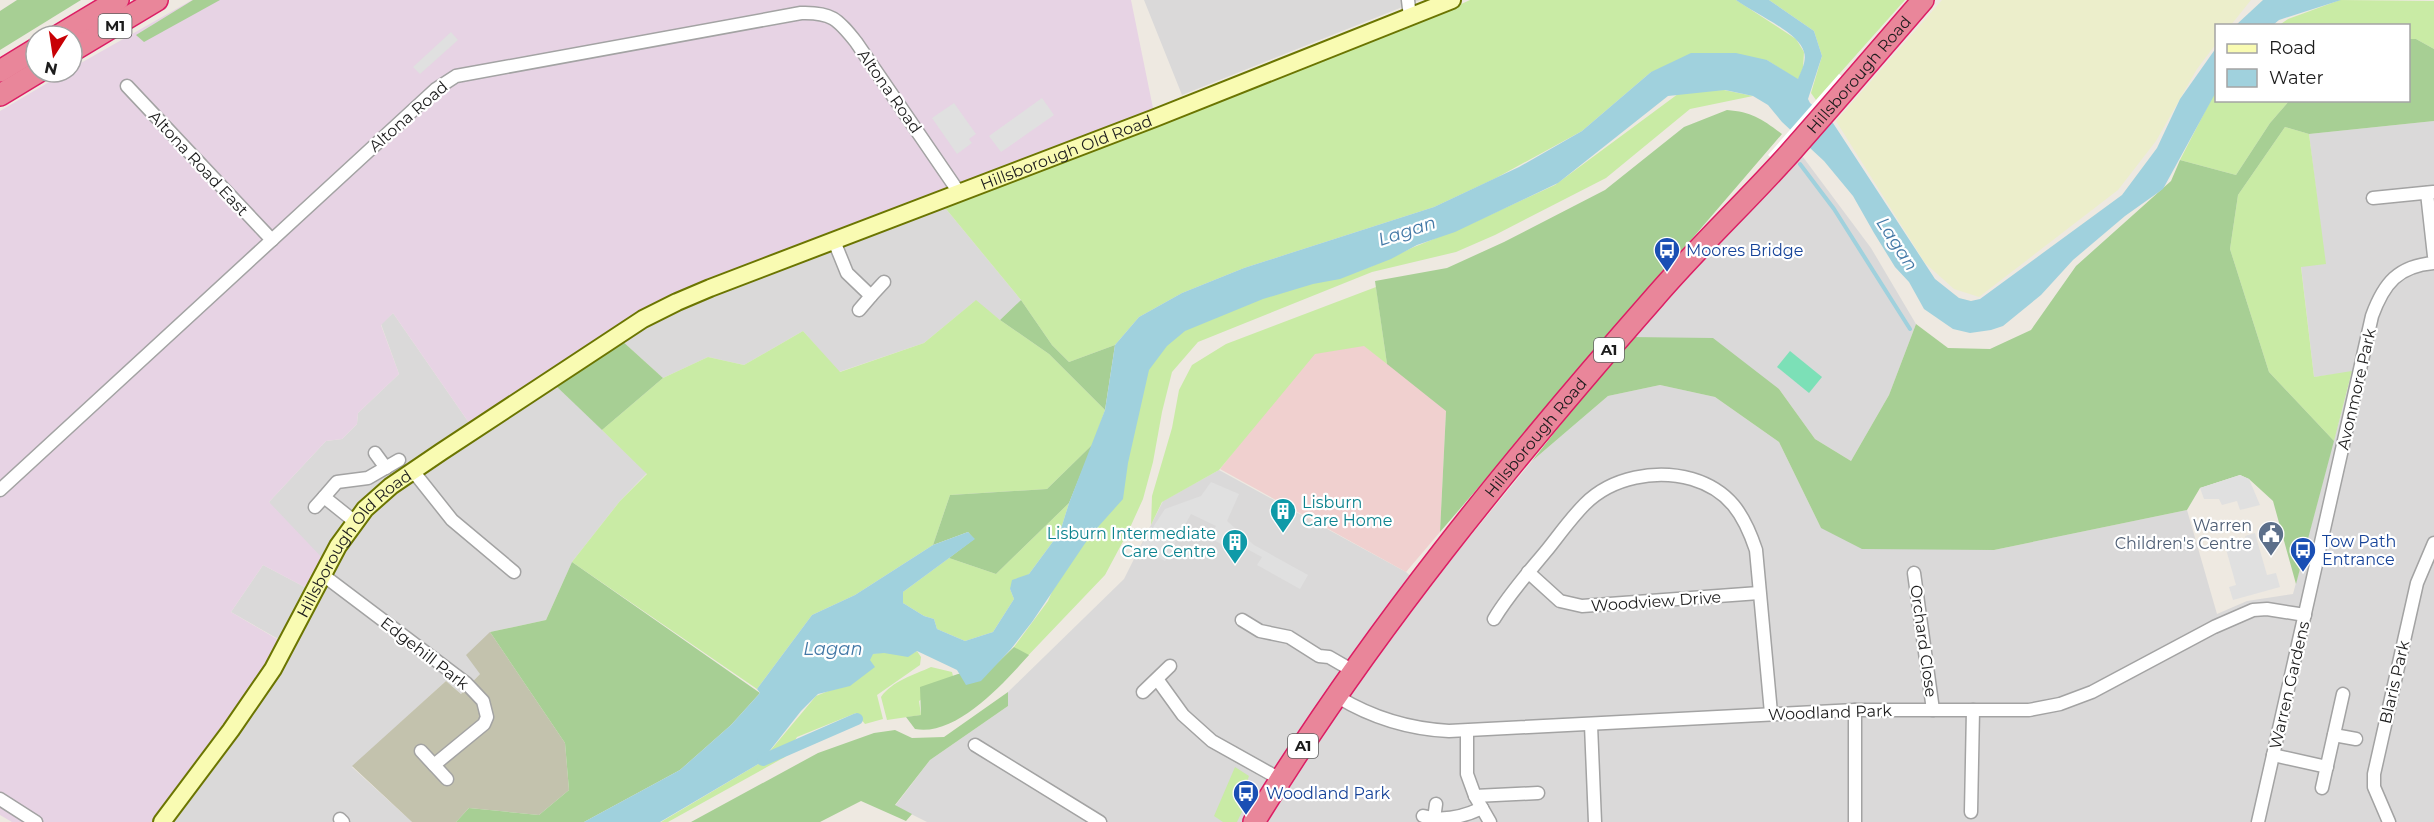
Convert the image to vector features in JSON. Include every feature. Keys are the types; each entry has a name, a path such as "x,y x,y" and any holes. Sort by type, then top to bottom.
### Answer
{"highway":[{"name":"M1","path":"78,24 118,0"},
{"name":"M1","path":"84,44 158,0"},
{"name":"Hillsborough Road","path":"1254,822 1280,779 1439,556 1526,448 1657,295 1779,165 1923,0"},
{"path":"0,71 24,56"},
{"path":"0,95 24,80"}],"street":[{"path":"1408,0 1410,17"},
{"name":"Hillsborough Old Road","path":"162,822 273,669 338,546 354,521 375,499 414,471 618,336 677,302 958,191 1155,118 1452,0"},
{"name":"Altona Road","path":"0,490 436,89 456,76 801,13 825,14 838,20 844,27 958,191"},
{"name":"Altona Road East","path":"127,86 272,240"},
{"path":"2373,198 2430,192 2434,256"},
{"path":"834,241 847,273 871,296"},
{"name":"Avonmore Park","path":"2320,548 2376,304 2394,276 2419,265 2434,263"},
{"path":"859,310 884,282"},
{"path":"375,453 386,468"},
{"path":"315,507 338,482 368,478 399,460"},
{"path":"414,471 452,520 514,572"},
{"path":"1494,619 1508,596 1586,503 1605,490 1629,479 1650,474 1684,477 1710,484 1737,509 1748,528 1756,550 1771,713"},
{"path":"324,497 354,521"},
{"name":"Blaris Park","path":"2389,822 2374,788 2374,774 2417,584 2434,543"},
{"name":"Warren Gardens","path":"2258,822 2320,548"},
{"name":"Woodview Drive","path":"1528,572 1560,601 1582,606 1759,593"},
{"name":"Orchard Close","path":"1914,573 1933,710"},
{"name":"Edgehill Park","path":"323,575 454,673 483,701 487,717 484,724 434,765"},
{"name":"Woodland Park","path":"1338,697 1365,711 1412,727 1467,731 1771,713 1855,710 2029,710 2060,704 2092,692 2214,627 2253,609 2305,615"},
{"path":"1242,620 1260,631 1289,637 1319,656 1329,657 1355,672"},
{"path":"1143,692 1170,666"},
{"path":"1157,679 1183,715 1212,741 1280,779"},
{"path":"2322,788 2343,694"},
{"path":"1855,710 1855,822"},
{"path":"1971,812 1973,710"},
{"path":"1591,725 1595,822"},
{"path":"1467,731 1467,774 1475,796 1490,822"},
{"path":"2334,735 2356,739"},
{"path":"975,745 1100,822"},
{"path":"421,751 447,779"},
{"path":"2273,755 2327,767"},
{"path":"1475,796 1538,793"},
{"path":"0,800 36,822"},
{"path":"1436,804 1429,818 1467,815 1482,808"}],"shaded area":[{"path":"192,0 1131,0 1155,118 710,288 474,430 393,313 381,325 399,374 358,413 357,424 342,439 326,441 269,502 328,564 314,592 263,565 231,612 287,645 162,822 12,822 0,815 0,111 46,84 84,84 84,61"},
{"path":"1144,0 1420,0 1182,95"},
{"path":"1942,0 2251,0 2232,24 2215,24 2215,45 2197,69 2156,141 2118,190 1979,297 1954,289 1925,263 1836,121"},
{"path":"451,32 458,40 420,74 413,67"},
{"path":"1042,98 1054,115 1001,152 989,136"},
{"path":"954,103 976,134 969,139 972,143 957,154 932,118"},
{"path":"2434,121 2434,822 927,822 895,806 930,760 1008,706 1008,692 1124,579 1163,501 1219,470 1406,572 1426,590 1532,461 1608,396 1660,385 1715,397 1779,442 1821,528 1994,550 2187,510 2217,614 2247,601 2293,594 2352,372 2314,377 2301,266 2325,263 2309,134"},
{"path":"1800,153 1871,248 1916,324 1889,395 1851,461 1815,439 1779,389 1630,337"},
{"path":"942,204 1021,300 1000,320 975,301 924,343 839,372 803,331 744,365 708,357 663,378 620,339 680,307"},
{"path":"393,313 474,430 550,380 647,473 620,501 572,562 546,620 490,632 480,674 461,694 446,681 352,767 412,822 162,822 287,644 231,612 263,565 314,592 269,502 326,441 342,439 357,424 358,413 399,374 381,324"},
{"path":"1364,345 1446,410 1440,532 1406,572 1220,469 1314,351"},
{"path":"2240,475 2249,479 2260,505 2240,510 2237,501 2222,505 2219,499 2204,499 2200,488"},
{"path":"1211,482 1239,494 1227,521 1254,545 1308,575 1300,589 1257,565 1262,557 1245,548 1240,554 1226,538 1221,544 1210,538 1216,526 1191,514 1165,561 1140,547 1165,509 1201,496"},
{"path":"2255,533 2267,575 2276,573 2280,587 2233,600 2229,587 2236,585 2224,542 2235,539 2237,544 2246,541 2245,536"},
{"path":"490,632 565,743 569,790 539,815 469,808 456,822 412,822 352,766 446,681 461,694 480,674 466,655"}],"green space":[{"path":"17,0 81,0 42,24 24,24 24,35 0,50 0,11"},
{"path":"193,0 220,0 144,42 136,35"},
{"path":"1470,0 1736,0 1796,39 1804,52 1803,68 1798,80 1767,60 1651,72 1582,131 1496,178 1434,207 1244,268 1182,293 1139,317 1115,345 1069,362 1052,345 1021,300 942,204 1433,17"},
{"path":"1769,0 1905,0 1816,100 1811,93 1822,56 1814,31"},
{"path":"2340,0 2434,1 2434,49 2416,39 2410,39 2410,24 2281,24 2288,19"},
{"path":"2410,39 2416,39 2434,49 2434,121 2309,134 2285,127 2238,195 2230,249 2269,372 2334,441 2296,584 2273,501 2249,479 2240,475 2200,488 2187,510 1994,550 1862,549 1821,528 1779,442 1715,397 1660,385 1608,396 1532,461 1630,337 1713,338 1779,389 1815,439 1851,461 1889,395 1916,324 1948,348 1990,349 2031,330 2076,266 2171,181 2180,160 2236,175 2270,123 2288,102 2410,102"},
{"path":"1724,90 1753,96 1690,109 1606,178 1495,235 1456,252 1372,272 1198,342 1172,372 1143,499 1105,575 1020,664 1014,647 1048,601 1149,366 1173,337 1213,315 1271,293 1370,267 1466,226 1555,185 1682,91"},
{"path":"2215,92 2215,102 2288,102 2270,123 2236,175 2180,160"},
{"path":"1727,110 1743,112 1756,117 1782,134 1440,532 1446,411 1387,364 1375,281 1447,268 1504,242 1605,190 1684,127"},
{"path":"2285,127 2309,134 2326,264 2301,267 2314,377 2352,371 2334,441 2269,372 2230,249 2238,195"},
{"path":"1376,287 1387,364 1364,346 1315,354 1219,470 1162,502 1151,525 1152,496 1172,428 1179,390 1192,365 1226,344"},
{"path":"976,300 1000,320 1049,354 1105,410 1093,444 1047,489 950,495 933,545 855,595 812,615 757,689 572,562 620,501 647,474 602,430 663,378 708,357 744,365 803,331 840,372 924,343"},
{"path":"1021,300 1052,345 1069,362 1115,345 1105,410 1049,354 1000,320"},
{"path":"620,339 663,378 602,430 555,385"},
{"path":"1790,351 1822,377 1809,393 1777,367"},
{"path":"1093,444 1069,503 996,574 949,558 974,539 968,532 933,545 950,495 1047,489"},
{"path":"1069,503 1060,532 1029,574 1010,589 1014,599 993,632 965,641 937,629 934,619 924,616 903,603 903,592 949,558 996,574"},
{"path":"572,562 760,693 731,725 680,770 584,822 456,822 469,808 539,815 569,790 565,743 490,632 546,620"},
{"path":"1014,647 1029,655 978,706 947,725 931,729 915,729 906,717 921,715 920,687 958,674 988,672"},
{"path":"917,651 921,657 920,665 877,695 883,719 865,724 856,713 797,737 785,757 668,822 661,822 760,763 816,696 838,687 872,654 884,652 908,656"},
{"path":"931,667 952,672 953,676 919,701 921,715 887,720 881,697 904,679"},
{"path":"1008,692 1008,706 930,760 895,805 912,814 906,821 861,801 820,822 691,822 818,753 874,733 895,730 912,738 944,737"},
{"path":"1235,767 1249,776 1246,785 1252,791 1237,822 1223,822 1214,816"}],"water":[{"name":"Lagan","path":"1736,0 1769,0 1814,31 1822,56 1808,99 1810,103 1833,123 1935,279 1959,298 1971,301 1980,299 2122,195 2157,148 2180,99 2215,49 2215,94 2163,189 2125,216 2073,260 2041,295 2003,326 1970,333 1953,329 1924,309 1909,282 1895,267 1853,196 1824,161 1782,122 1768,105 1753,96 1725,90 1668,96 1558,183 1455,232 1417,245 1391,259 1340,279 1313,284 1263,299 1185,331 1167,346 1149,370 1128,463 1123,499 1090,536 1011,649 981,681 966,685 957,670 917,651 908,657 884,653 873,654 870,660 875,667 850,686 818,694 801,711 760,763 660,822 584,822 680,770 731,725 760,693 757,689 812,615 855,595 933,545 968,532 975,539 903,592 903,603 924,616 934,619 937,629 965,641 993,632 1014,599 1010,589 1012,580 1029,574 1060,532 1105,410 1115,345 1139,317 1182,293 1244,268 1434,207 1519,167 1582,131 1651,72 1691,53 1736,53 1767,60 1798,79 1805,59 1804,52 1794,37"},
{"path":"2263,0 2341,0 2279,20 2274,24 2237,24"}],"pier":[{"path":"1839,74 1858,89 1788,173 1768,155"}],"waterway":[{"path":"1800,164 1834,209 1910,329"},
{"path":"763,760 857,719"}],"place":[{"name":"Moores Bridge","path":"1667,273"},
{"name":"Lisburn Care Home","path":"1283,534"},
{"name":"Warren Children's Centre","path":"2271,557"},
{"name":"Lisburn Intermediate Care Centre","path":"1235,565"},
{"name":"Tow Path Entrance","path":"2303,573"},
{"name":"Woodland Park","path":"1246,816"}]}
